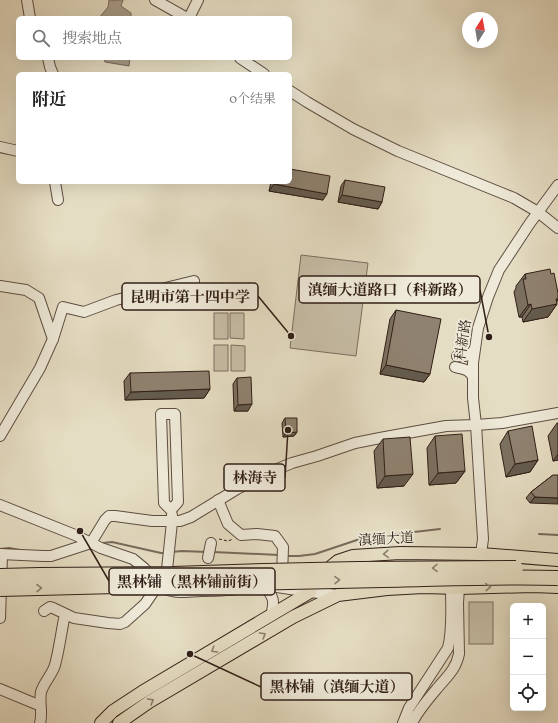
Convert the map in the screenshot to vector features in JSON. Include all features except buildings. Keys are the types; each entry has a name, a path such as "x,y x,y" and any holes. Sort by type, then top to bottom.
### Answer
{"highway":[{"path":"0,576 489,567 558,568"},
{"path":"0,589 234,582 526,577 558,578"}],"main road":[{"name":"滇缅大道","path":"101,723 113,711 142,692 295,601 338,561 354,556 400,553 482,554 558,560"},
{"path":"119,723 149,702 294,617 338,595 423,586 455,588 558,586"}],"street":[{"path":"27,0 30,16"},
{"path":"155,0 184,16"},
{"path":"189,16 198,0"},
{"path":"48,60 52,72"},
{"path":"243,60 261,72"},
{"path":"292,92 353,129 398,151 514,198 540,214 558,228"},
{"path":"0,147 16,151"},
{"path":"55,184 58,200"},
{"name":"科新路","path":"476,425 479,364 484,329 493,299 504,273 558,185"},
{"name":"科新路","path":"482,554 483,539 473,398 473,363 478,328 499,270 540,214 558,194"},
{"path":"0,436 40,368 53,339 64,307 84,312 116,300 194,281"},
{"path":"0,286 26,290 39,298 53,339"},
{"path":"457,356 470,355 476,348"},
{"path":"455,367 470,372 473,377"},
{"path":"0,618 1,554 51,556 91,543 109,516 152,521 180,521 191,517 218,500 270,472 292,463 355,443 446,426 502,423 558,413"},
{"path":"44,611 50,607 74,618 108,624 120,624 125,622 162,587 168,563 172,510 178,502 175,414 162,414 164,503 172,510"},
{"path":"218,500 228,524 241,535 257,534 275,536 283,547 282,584"},
{"path":"0,505 75,535 101,548 133,559 162,587 177,592 231,590 263,584 282,584 311,587 338,595"},
{"path":"208,558 211,543"},
{"path":"263,584 311,587"},
{"path":"263,584 289,593 295,601 296,606 294,617"},
{"path":"263,584 271,594 274,604 271,616"},
{"path":"403,723 409,708 448,648 455,588"},
{"path":"412,723 427,700 455,668 458,661 458,603 455,588"},
{"path":"40,723 42,691 45,682 55,665 64,619"},
{"path":"0,689 36,704 40,704"}],"path":[{"path":"211,543 212,538 228,541 241,535"}],"shaded area":[{"path":"109,0 123,0 121,6 131,13 131,16 101,16 108,7"},
{"path":"104,60 130,60 129,66 105,62"},
{"path":"301,255 368,263 356,356 290,348"},
{"path":"214,313 228,313 228,339 214,339"},
{"path":"230,313 244,313 244,339 230,338"},
{"path":"214,345 228,345 228,371 214,371"},
{"path":"231,345 245,346 245,371 231,371"},
{"path":"469,602 493,602 493,644 469,644"}],"waterway":[{"path":"285,556 315,554 360,539 440,529"},
{"path":"539,534 558,535"},
{"path":"103,543 112,542 165,553"},
{"path":"0,549 9,548 25,551"},
{"path":"171,552 207,552"},
{"path":"213,552 279,555"}],"place":[{"name":"昆明市第十四中学","path":"291,336"},
{"name":"滇缅大道路口（科新路）","path":"489,337"},
{"name":"林海寺","path":"288,430"},
{"name":"黑林铺（黑林铺前街）","path":"80,531"},
{"name":"黑林铺（滇缅大道）","path":"190,654"}]}
